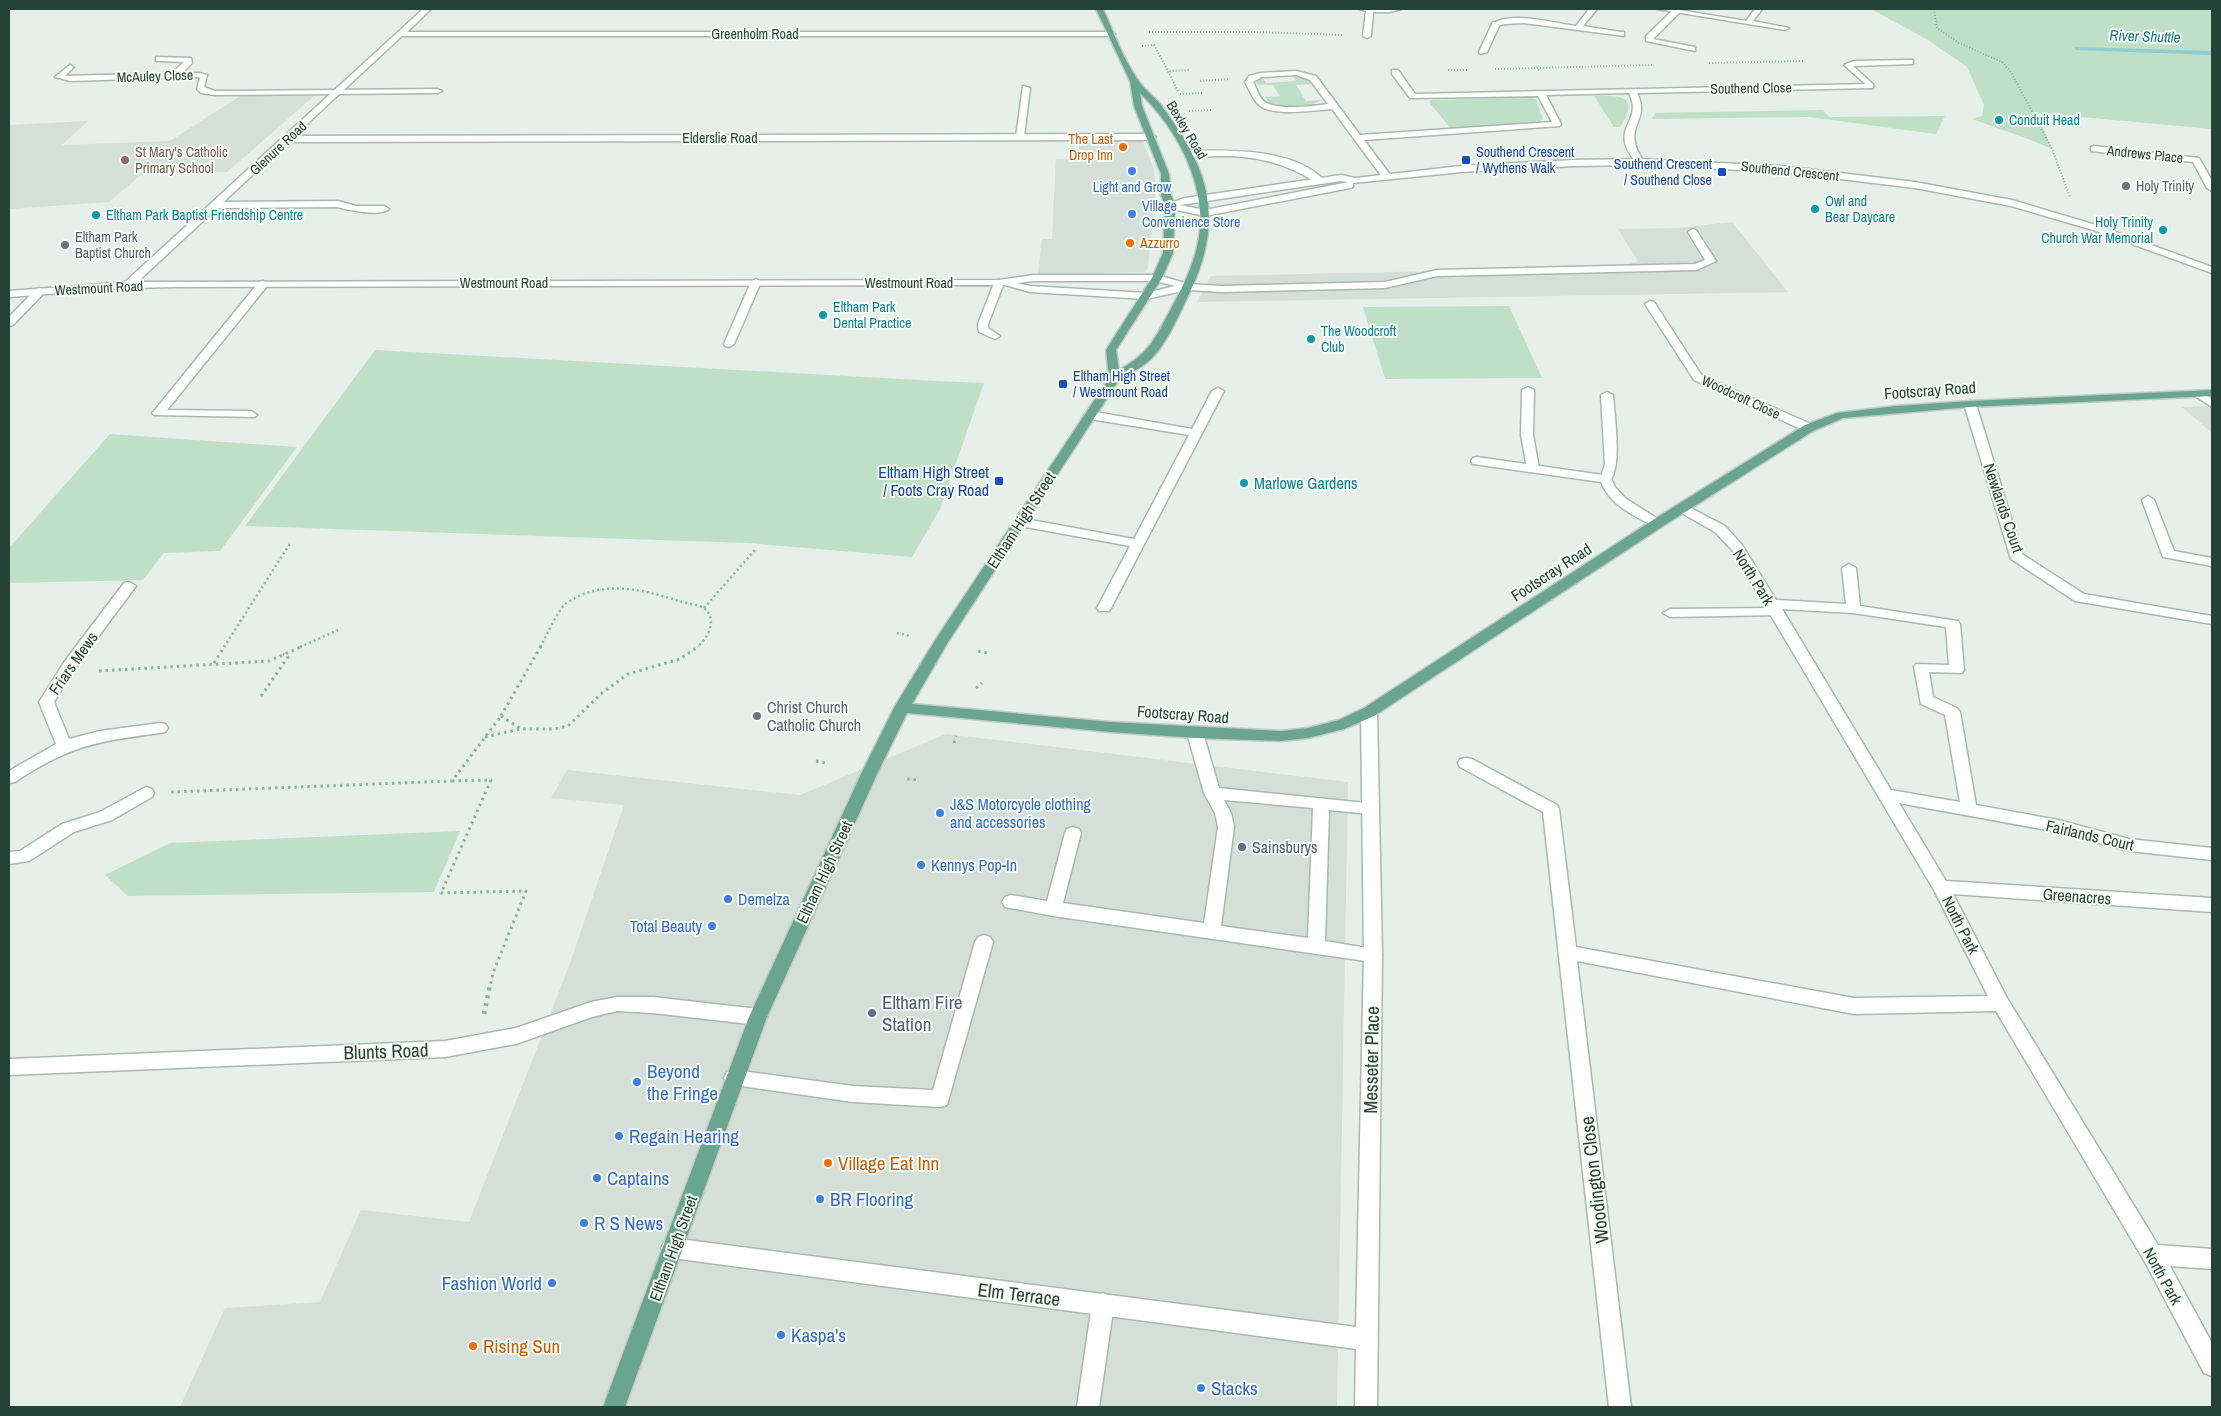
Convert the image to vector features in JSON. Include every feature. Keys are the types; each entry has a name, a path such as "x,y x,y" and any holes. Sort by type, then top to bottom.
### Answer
{"main road":[{"name":"Bexley Road","path":"1100,9 1134,81 1138,106 1152,137 1165,174 1166,195 1170,205"},
{"name":"Bexley Road","path":"1134,81 1156,104 1189,154 1204,198 1203,246 1198,267 1188,287"},
{"path":"1115,378 1111,350 1157,278 1168,253 1170,205"},
{"name":"Eltham High Street","path":"614,1407 758,1017 849,817 902,708 941,642 1115,378 1147,356 1188,287"},
{"name":"Footscray Road","path":"902,708 1195,733 1281,736 1308,733 1344,724 1369,712 1658,523 1809,428 1841,415 1970,404 2212,393"}],"street":[{"name":"Glenure Road","path":"128,285 427,9"},
{"path":"1367,36 1367,9 1397,9"},
{"path":"1578,28 1593,9"},
{"path":"1661,9 1785,28"},
{"path":"1748,23 1759,9"},
{"path":"1677,11 1648,38 1650,41 1692,49"},
{"path":"1483,52 1496,24 1502,21 1514,20 1621,34"},
{"name":"Greenholm Road","path":"400,34 1111,34"},
{"path":"158,59 188,60 188,63 174,75"},
{"name":"Southend Close","path":"1395,72 1413,96 1870,86 1848,65 1854,63 1910,62"},
{"name":"McAuley Close","path":"70,68 59,77 70,79 200,75 204,77 200,87 204,91 338,92"},
{"path":"1335,106 1283,109 1271,107 1262,104 1249,82 1252,78 1261,75 1305,75 1313,78 1335,106 1359,138 1386,176"},
{"path":"1020,137 1026,88"},
{"path":"338,92 438,91"},
{"path":"1632,91 1637,100 1639,114 1632,126 1629,138 1631,148 1640,162"},
{"path":"1359,138 1558,124 1541,93"},
{"name":"Elderslie Road","path":"288,139 1152,137"},
{"name":"Andrews Place","path":"2094,149 2212,162"},
{"path":"1189,154 1222,152 1268,157 1289,162 1306,169 1320,181"},
{"name":"Andrews Place","path":"2196,160 2212,188"},
{"name":"Southend Crescent","path":"1170,205 1204,198 1340,178 1354,181 1386,176 1532,165 1640,162 1782,169 1907,184 1981,196 2046,212 2212,270"},
{"name":"Southend Crescent","path":"1170,205 1205,213 1348,186 1354,181"},
{"path":"217,204 338,204 355,209 384,209"},
{"path":"1146,296 1188,287 1222,289 1385,285 1437,273 1697,267 1711,261 1693,232"},
{"name":"Westmount Road","path":"9,294 128,285 756,282 999,283 1033,278 1157,278 1188,287"},
{"path":"729,344 756,282"},
{"path":"995,336 983,330 982,324 999,283"},
{"name":"Westmount Road","path":"999,283 1030,290 1146,296"},
{"path":"251,415 158,413 263,284"},
{"path":"9,323 40,291"},
{"name":"Woodcroft Close","path":"1650,304 1698,378 1809,428"},
{"path":"1528,390 1527,435 1533,468"},
{"path":"1104,608 1218,391"},
{"path":"2199,394 2212,404"},
{"path":"1607,395 1612,465 1606,479 1608,488 1618,500 1658,523"},
{"name":"Newlands Court","path":"1970,404 2016,556 2080,598 2212,620"},
{"path":"1090,415 1196,433"},
{"path":"1478,461 1606,479"},
{"path":"2148,500 2168,554 2212,562"},
{"name":"North Park","path":"1683,508 1720,529 1737,548 1941,887 2001,1003 2152,1255 2212,1365"},
{"path":"1020,522 1138,544"},
{"path":"1849,568 1852,609"},
{"name":"Friars Mews","path":"64,746 46,702 70,664 129,586"},
{"path":"1670,613 1774,608 1852,609 1953,624 1958,670 1921,667 1926,700 1952,712 1969,809"},
{"name":"Messeter Place","path":"1366,1407 1373,955 1369,712"},
{"path":"9,778 39,758 64,746 92,737 160,728"},
{"path":"1195,733 1212,793 1223,813 1226,827 1211,932"},
{"name":"Woodington Close","path":"1466,763 1551,808 1620,1407"},
{"path":"9,858 23,857 68,828 106,816 146,793"},
{"path":"1212,793 1370,808"},
{"name":"Fairlands Court","path":"1887,795 2058,826 2129,845 2212,854"},
{"path":"1316,947 1321,803"},
{"path":"1054,909 1073,833"},
{"name":"Greenacres","path":"1941,887 2212,905"},
{"path":"1011,902 1373,955"},
{"path":"734,1078 853,1094 940,1099 984,942"},
{"path":"1567,952 1854,1006 2001,1003"},
{"name":"Blunts Road","path":"9,1067 445,1048 516,1036 591,1010 617,1004 654,1005 758,1017"},
{"name":"Elm Terrace","path":"672,1248 1366,1339"},
{"path":"2152,1255 2212,1259"},
{"path":"1088,1407 1103,1304"}],"path":[{"path":"1934,9 1937,28 1958,43 2002,62 2011,72 2052,149 2071,199"},
{"path":"1149,32 1253,32 1367,36"},
{"path":"1138,46 1154,45 1168,71"},
{"path":"1180,94 1202,93"},
{"path":"1189,111 1211,110"},
{"path":"214,664 291,542"},
{"path":"704,608 756,550"},
{"path":"452,782 501,716 565,604 578,595 601,588 624,588 704,608 711,618 710,630 703,642 688,654 680,659 628,674 602,693 568,726 554,729 521,729 485,738"},
{"path":"66,673 269,661 338,630"},
{"path":"897,633 910,636"},
{"path":"978,651 986,653"},
{"path":"261,696 288,657 282,654"},
{"path":"976,688 982,683"},
{"path":"501,716 521,729"},
{"path":"816,762 826,763"},
{"path":"907,779 916,780"},
{"path":"146,793 491,780 441,893 526,891 493,973 477,1044"}],"shaded area":[{"name":"St Mary's Catholic Primary School","path":"240,96 314,96 227,172 143,173 109,202 9,209 9,125 88,121 62,145 170,141"},
{"path":"1079,139 1142,139 1153,167 1156,187 1148,268 1145,272 1038,274 1042,239 1052,239 1056,159 1079,159"},
{"path":"1732,222 1788,292 1197,302 1211,276 1621,267 1638,261 1618,229 1677,228"},
{"path":"2212,406 2212,433 2182,407"},
{"path":"946,734 1348,782 1337,1407 180,1407 225,1308 320,1302 361,1210 469,1222 569,966 624,805 551,798 567,770 800,795"}],"green space":[{"path":"1871,9 2212,9 2212,129 2037,113 2052,149 1972,119 1982,116 1984,105 1967,67 1928,40"},
{"path":"1293,76 1308,80 1311,84 1296,85 1306,101 1321,100 1303,106 1281,106 1269,103 1265,97 1280,96 1273,85 1258,85 1256,82 1263,78 1266,83 1296,81"},
{"path":"1594,96 1620,97 1628,103 1629,109 1620,127 1614,127"},
{"path":"1529,97 1536,99 1543,119 1536,124 1451,129 1429,102 1431,100"},
{"path":"1823,110 1829,117 1945,116 1936,134 1809,117 1652,119 1655,113"},
{"path":"1509,306 1542,378 1385,379 1363,307"},
{"path":"375,350 984,383 940,509 912,557 748,543 245,526"},
{"path":"110,434 297,447 220,551 164,553 143,580 9,583 9,548"},
{"path":"460,831 434,892 128,896 105,875 170,843"}],"waterway":[{"name":"River Shuttle","path":"2076,48 2212,53"}],"place":[{"name":"Conduit Head","path":"1999,120"},
{"name":"The Last Drop Inn","path":"1123,147"},
{"name":"St Mary's Catholic Primary School","path":"125,160"},
{"name":"Southend Crescent / Wythens Walk","path":"1466,160"},
{"name":"Light and Grow","path":"1132,171"},
{"name":"Southend Crescent / Southend Close","path":"1722,172"},
{"name":"Holy Trinity","path":"2126,186"},
{"name":"Owl and Bear Daycare","path":"1815,209"},
{"name":"Village Convenience Store","path":"1132,214"},
{"name":"Eltham Park Baptist Friendship Centre","path":"96,215"},
{"name":"Holy Trinity Church War Memorial","path":"2163,230"},
{"name":"Azzurro","path":"1130,243"},
{"name":"Eltham Park Baptist Church","path":"65,245"},
{"name":"Eltham Park Dental Practice","path":"823,315"},
{"name":"The Woodcroft Club","path":"1311,339"},
{"name":"Eltham High Street / Westmount Road","path":"1063,384"},
{"name":"Eltham High Street / Foots Cray Road","path":"999,481"},
{"name":"Marlowe Gardens","path":"1244,483"},
{"name":"Christ Church Catholic Church","path":"757,716"},
{"name":"J&S Motorcycle clothing and accessories","path":"940,813"},
{"name":"Sainsburys","path":"1242,847"},
{"name":"Kennys Pop-In","path":"921,865"},
{"name":"Demelza","path":"728,899"},
{"name":"Total Beauty","path":"712,926"},
{"name":"Eltham Fire Station","path":"872,1013"},
{"name":"Beyond the Fringe","path":"637,1082"},
{"name":"Regain Hearing","path":"619,1136"},
{"name":"Village Eat Inn","path":"828,1163"},
{"name":"Captains","path":"597,1178"},
{"name":"BR Flooring","path":"820,1199"},
{"name":"R S News","path":"584,1223"},
{"name":"Fashion World","path":"552,1283"},
{"name":"Kaspa's","path":"781,1335"},
{"name":"Rising Sun","path":"473,1346"},
{"name":"Stacks","path":"1201,1388"}]}
